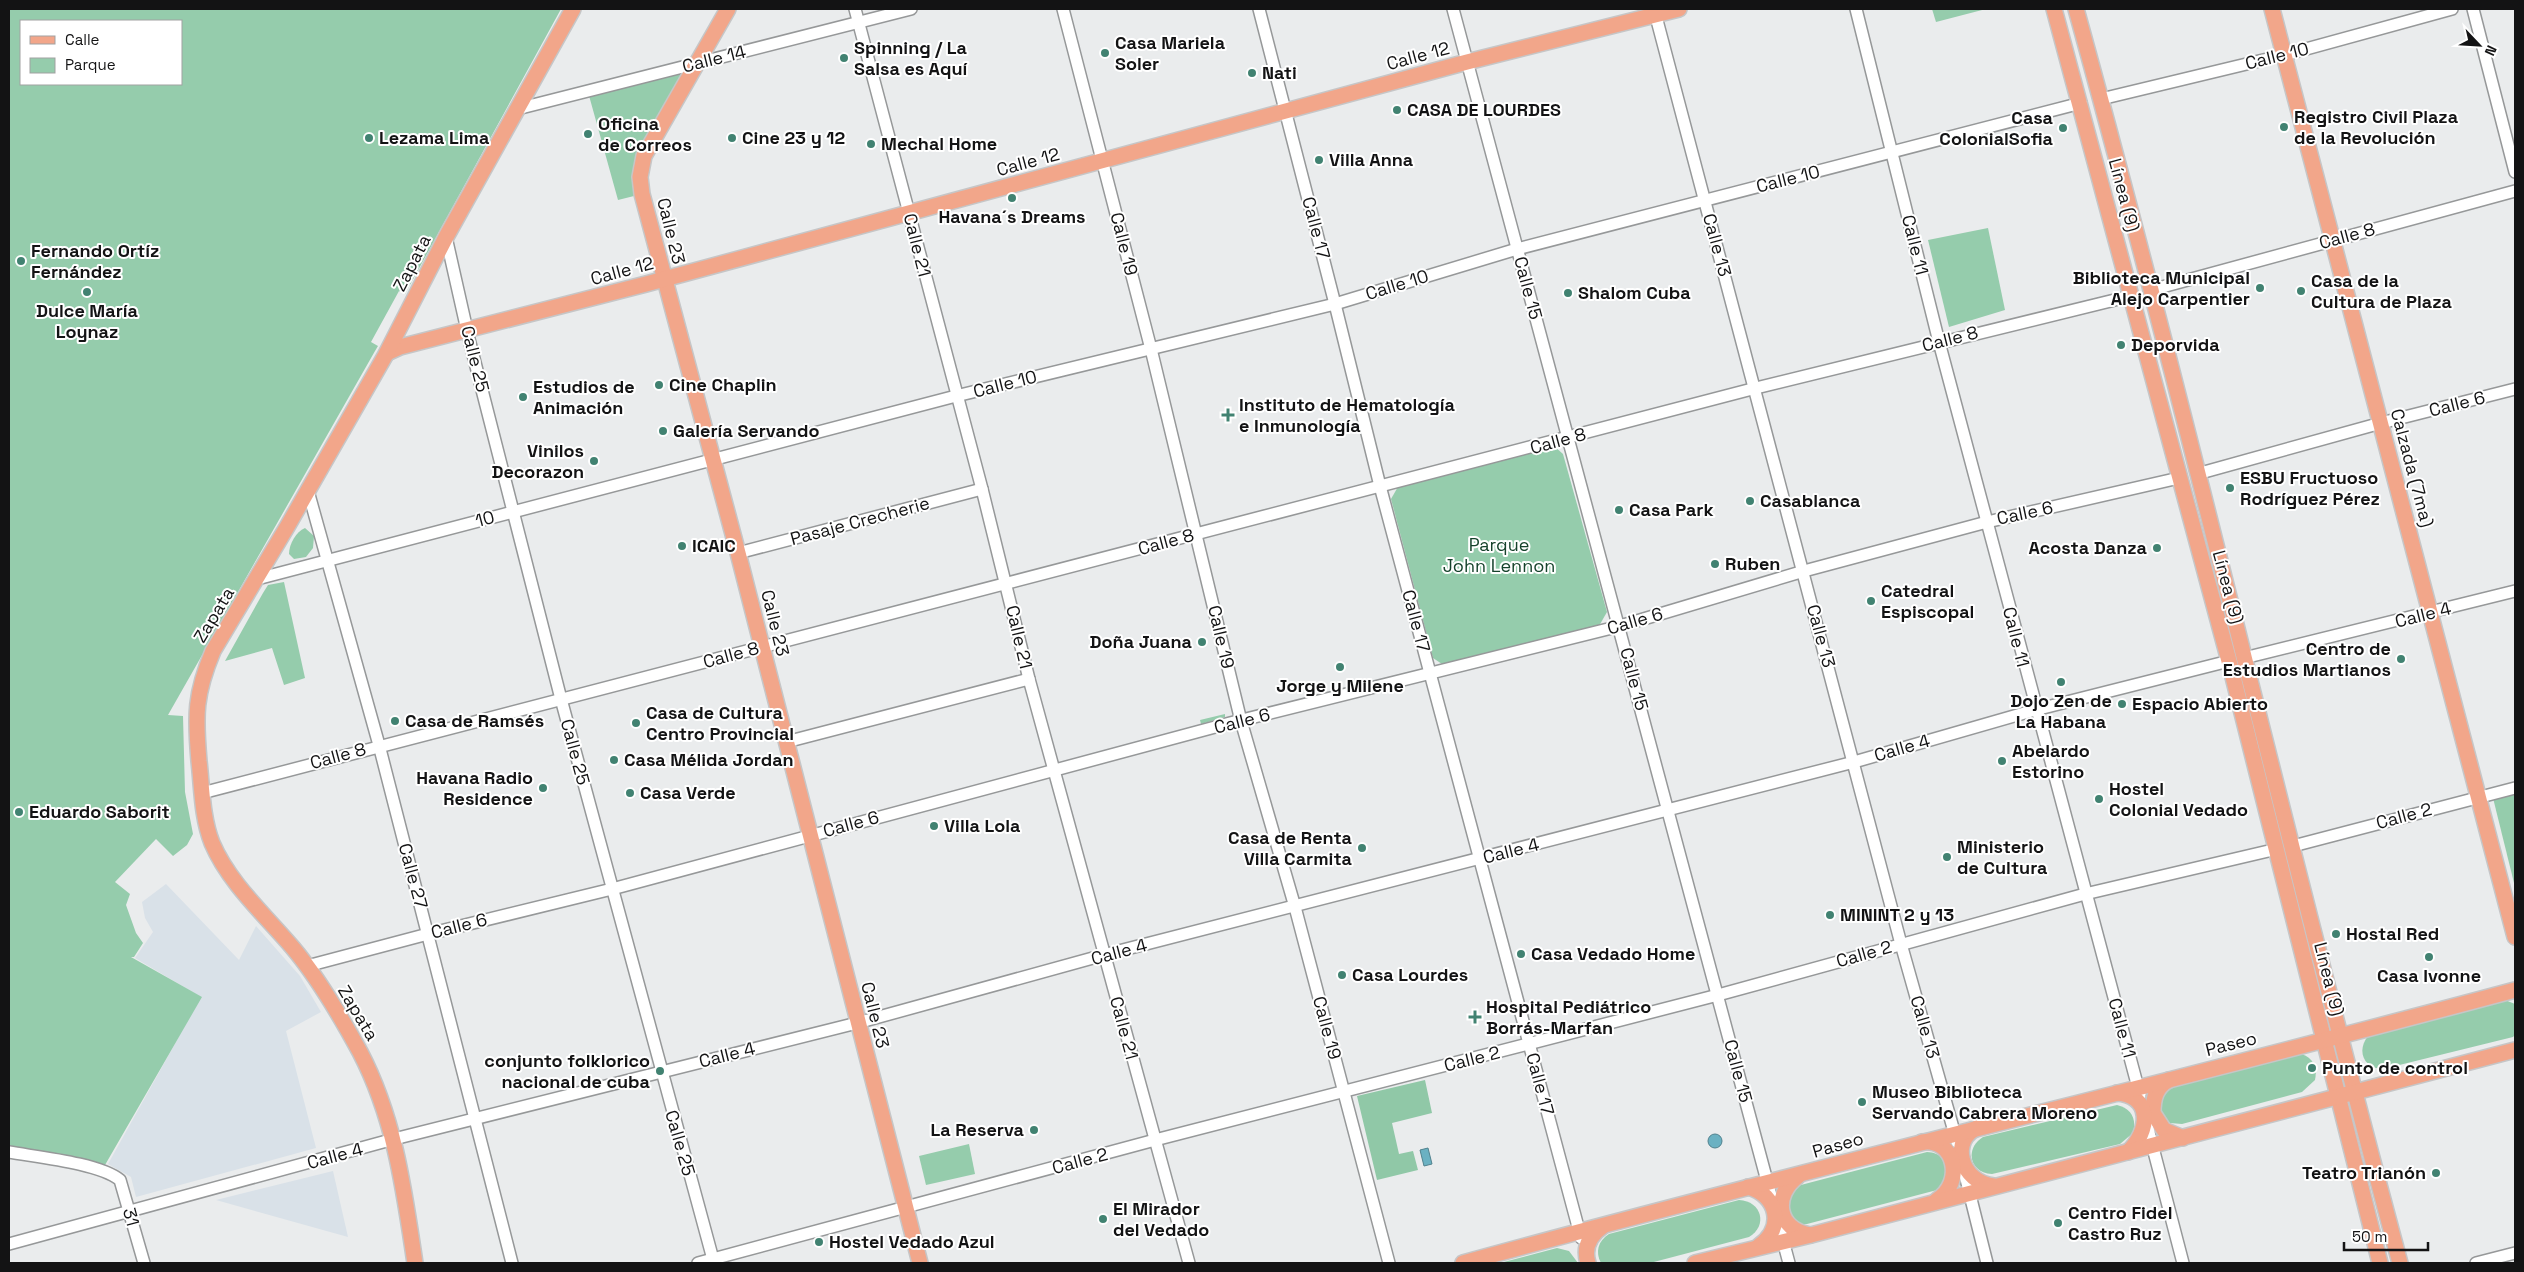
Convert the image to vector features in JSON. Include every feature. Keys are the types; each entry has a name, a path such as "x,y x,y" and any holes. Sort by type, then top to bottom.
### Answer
{"main road":[{"name":"Zapata","path":"416,1263 394,1139 374,1081 360,1053 307,966 225,866 212,842 202,793 195,714 199,690 213,651 257,579 386,353 446,238 573,9"},
{"name":"Calle 23","path":"728,9 649,146 640,177 664,279 738,553 920,1263"},
{"name":"Calle 12","path":"386,353 400,347 1103,162 1467,62 1655,12 1679,9"},
{"name":"Línea (9)","path":"2054,9 2081,104 2178,478 2229,661 2380,1263"},
{"name":"Línea (9)","path":"2076,9 2151,290 2354,1093 2400,1263"},
{"name":"Calzada (7ma)","path":"2272,9 2515,937"},
{"path":"399,328 425,341"},
{"name":"Paseo","path":"1463,1263 1748,1187 1798,1176 1954,1133 2341,1037 2515,990"},
{"path":"1695,1263 1811,1235 1970,1192 2339,1098 2515,1050"},
{"path":"2170,1079 2161,1084 2156,1092 2153,1113 2164,1130 2183,1138"},
{"path":"2116,1092 2125,1093 2134,1098 2144,1115 2145,1126 2142,1136 2128,1152"},
{"path":"1985,1125 1975,1129 1968,1136 1963,1145 1962,1161 1968,1174 1976,1181 1995,1186"},
{"path":"1916,1143 1936,1144 1944,1150 1953,1164 1954,1177 1951,1187 1936,1201"},
{"path":"1798,1176 1784,1191 1781,1209 1792,1228 1811,1235"},
{"path":"1748,1187 1766,1195 1775,1211 1776,1223 1772,1233 1758,1247"},
{"path":"1587,1262 1589,1240 1604,1225"}],"street":[{"name":"Calle 21","path":"855,9 982,489 1029,679 1189,1263"},
{"name":"Calle 14","path":"517,109 912,9"},
{"name":"Calle 19","path":"1062,9 1151,349 1241,721 1295,907 1389,1263"},
{"name":"Calle 17","path":"1259,9 1284,111 1336,304 1380,486 1587,1262"},
{"name":"Calle 15","path":"1453,9 1620,626 1789,1263"},
{"name":"Calle 11","path":"1856,9 1939,342 2035,710 2138,1087 2183,1263"},
{"name":"Calle 10","path":"2101,99 2284,55 2452,9"},
{"path":"2473,9 2515,172"},
{"name":"Calle 13","path":"1655,12 1756,388 1901,944 1962,1161 1987,1263"},
{"name":"Calle 10","path":"712,461 956,396 1336,304 1517,249 1704,199 1893,153 2081,104"},
{"name":"Calle 8","path":"2151,290 2515,191"},
{"name":"Calle 25","path":"446,238 467,330 561,699 660,1071 713,1261"},
{"name":"Calle 8","path":"202,793 379,745 1006,584 1756,388 2131,296"},
{"name":"Calle 6","path":"2196,474 2381,423 2515,389"},
{"name":"10","path":"257,579 712,461"},
{"name":"Calle 6","path":"307,966 612,889 810,834 1241,721 1620,626 1804,571 1987,522 2178,478"},
{"name":"Pasaje Crecherie","path":"738,553 982,489"},
{"name":"Calle 27","path":"308,491 379,745 512,1263"},
{"name":"Calle 4","path":"2244,658 2515,591"},
{"name":"Calle 4","path":"9,1244 394,1139 857,1023 1104,956 1854,762 2035,710 2229,661"},
{"path":"786,742 1029,679"},
{"name":"Calle 2","path":"2293,846 2515,788"},
{"name":"Calle 2","path":"698,1263 713,1261 1155,1140 1530,1045 1718,995 2085,894 2277,849"},
{"name":"31","path":"9,1152 93,1168 113,1174 120,1180 144,1263"},
{"path":"2476,1263 2515,1253"}],"shaded area":[{"path":"166,884 239,960 256,926 300,976 321,1012 286,1031 316,1148 136,1197 131,1177 108,1164 201,997 135,958 153,932 145,918 142,902"},
{"path":"333,1171 348,1237 216,1200"}],"green space":[{"path":"9,9 561,9 405,294 399,291 371,342 378,346 168,715 183,716 185,792 193,834 187,845 173,856 156,839 115,882 130,894 126,905 136,933 143,943 134,957 131,957 202,997 105,1165 9,1147"},
{"path":"1932,9 1986,9 1936,22"},
{"path":"699,62 649,146 642,194 618,200 588,92"},
{"path":"1988,228 2005,310 1949,327 1928,240"},
{"name":"Parque John Lennon","path":"1554,446 1563,454 1607,612 1599,626 1445,666 1433,658 1391,499 1399,485"},
{"path":"305,528 314,536 313,548 306,557 294,559 289,554 290,546 296,535"},
{"path":"284,582 305,678 284,685 272,648 225,661 268,585"},
{"path":"1225,714 1225,717 1201,724 1200,720"},
{"path":"2515,793 2515,887 2493,798"},
{"path":"2505,1000 2515,1004 2515,1035 2513,1037 2383,1069 2376,1068 2367,1063 2362,1053 2364,1042 2368,1036"},
{"path":"2298,1053 2310,1059 2316,1070 2315,1080 2302,1092 2182,1124 2170,1123 2161,1115 2159,1097 2167,1088"},
{"path":"1425,1080 1432,1113 1392,1123 1399,1154 1413,1151 1418,1170 1377,1180 1357,1096"},
{"path":"2117,1105 2129,1111 2134,1123 2133,1133 2120,1144 1992,1174 1985,1173 1979,1169 1972,1160 1973,1148 1983,1137"},
{"path":"969,1144 975,1174 926,1185 919,1156"},
{"path":"1927,1152 1941,1157 1949,1171 1942,1187 1937,1190 1807,1224 1801,1224 1791,1217 1786,1200 1797,1186"},
{"path":"1739,1200 1747,1201 1753,1205 1760,1215 1759,1227 1749,1237 1650,1263 1601,1263 1599,1259 1600,1243 1609,1234"},
{"path":"1557,1248 1569,1251 1578,1263 1500,1263"}],"water":[{"path":"1715,1134 1720,1136 1722,1141 1720,1146 1715,1148 1710,1146 1708,1141 1710,1136"},
{"path":"1428,1148 1432,1164 1424,1166 1420,1150"}],"place":[{"name":"Casa Mariela Soler","path":"1105,53"},
{"name":"Spinning / La Salsa es Aquí","path":"844,58"},
{"name":"Nati","path":"1252,73"},
{"name":"CASA DE LOURDES","path":"1397,110"},
{"name":"Registro Civil Plaza de la Revolución","path":"2284,127"},
{"name":"Casa ColonialSofia","path":"2063,128"},
{"name":"Oficina de Correos","path":"588,134"},
{"name":"Lezama Lima","path":"369,138"},
{"name":"Cine 23 y 12","path":"732,138"},
{"name":"Mechal Home","path":"871,144"},
{"name":"Villa Anna","path":"1319,160"},
{"name":"Havana´s Dreams","path":"1012,198"},
{"name":"Fernando Ortíz Fernández","path":"21,261"},
{"name":"Biblioteca Municipal Alejo Carpentier","path":"2260,288"},
{"name":"Casa de la Cultura de Plaza","path":"2301,291"},
{"name":"Dulce María Loynaz","path":"87,292"},
{"name":"Shalom Cuba","path":"1568,293"},
{"name":"Deporvida","path":"2121,345"},
{"name":"Cine Chaplin","path":"659,385"},
{"name":"Estudios de Animación","path":"523,397"},
{"name":"Instituto de Hematología e Inmunología","path":"1228,415"},
{"name":"Galería Servando","path":"663,431"},
{"name":"Vinilos Decorazon","path":"594,461"},
{"name":"ESBU Fructuoso Rodríguez Pérez","path":"2230,488"},
{"name":"Casablanca","path":"1750,501"},
{"name":"Casa Park","path":"1619,510"},
{"name":"ICAIC","path":"682,546"},
{"name":"Acosta Danza","path":"2157,548"},
{"name":"Ruben","path":"1715,564"},
{"name":"Catedral Espiscopal","path":"1871,601"},
{"name":"Doña Juana","path":"1202,642"},
{"name":"Centro de Estudios Martianos","path":"2401,659"},
{"name":"Jorge y Milene","path":"1340,667"},
{"name":"Dojo Zen de La Habana","path":"2061,682"},
{"name":"Espacio Abierto","path":"2122,704"},
{"name":"Casa de Ramsés","path":"395,721"},
{"name":"Casa de Cultura Centro Provincial","path":"636,723"},
{"name":"Casa Mélida Jordan","path":"614,760"},
{"name":"Abelardo Estorino","path":"2002,761"},
{"name":"Havana Radio Residence","path":"543,788"},
{"name":"Casa Verde","path":"630,793"},
{"name":"Hostel Colonial Vedado","path":"2099,799"},
{"name":"Eduardo Saborit","path":"19,812"},
{"name":"Villa Lola","path":"934,826"},
{"name":"Casa de Renta Villa Carmita","path":"1362,848"},
{"name":"Ministerio de Cultura","path":"1947,857"},
{"name":"MININT 2 y 13","path":"1830,915"},
{"name":"Hostal Red","path":"2336,934"},
{"name":"Casa Vedado Home","path":"1521,954"},
{"name":"Casa Ivonne","path":"2429,957"},
{"name":"Casa Lourdes","path":"1342,975"},
{"name":"Hospital Pediátrico Borrás-Marfan","path":"1475,1017"},
{"name":"Punto de control","path":"2312,1068"},
{"name":"conjunto folklorico nacional de cuba","path":"660,1071"},
{"name":"Museo Biblioteca Servando Cabrera Moreno","path":"1862,1102"},
{"name":"La Reserva","path":"1034,1130"},
{"name":"Teatro Trianón","path":"2436,1173"},
{"name":"El Mirador del Vedado","path":"1103,1219"},
{"name":"Centro Fidel Castro Ruz","path":"2058,1223"},
{"name":"Hostel Vedado Azul","path":"819,1242"}]}
